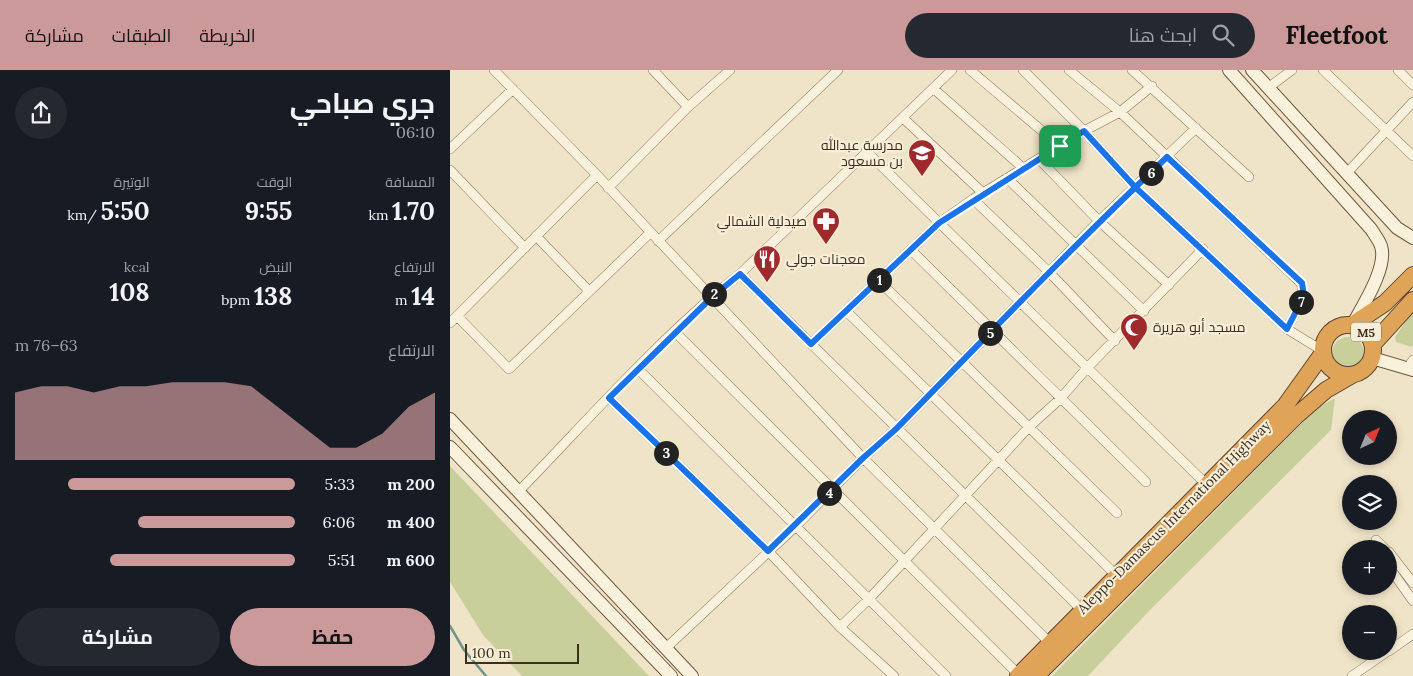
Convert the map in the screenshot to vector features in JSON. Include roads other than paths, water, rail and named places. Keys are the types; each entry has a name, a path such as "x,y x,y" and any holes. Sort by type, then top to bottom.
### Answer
{"highway":[{"path":"1352,325 1385,303 1413,275"},
{"path":"1373,351 1413,300"},
{"name":"M5","path":"1323,352 1327,336 1335,328 1352,325 1366,332 1373,351 1362,371 1352,375"},
{"path":"1323,352 1330,367 1336,372 1352,375"},
{"name":"Aleppo-Damascus International Highway","path":"1018,676 1285,406 1323,352"},
{"name":"Aleppo-Damascus International Highway","path":"1036,676 1296,416 1326,390 1352,375"}],"main road":[{"path":"1229,70 1371,228 1382,246 1381,265 1371,291 1352,325"},
{"path":"1252,70 1396,228 1413,238"},
{"path":"1373,351 1412,364"},
{"path":"450,419 692,676"},
{"path":"450,447 671,676"}],"street":[{"path":"494,70 597,175 863,458 1050,643"},
{"path":"653,70 688,107"},
{"path":"608,188 688,107 730,70"},
{"path":"658,241 838,70"},
{"path":"970,70 1060,146"},
{"path":"1023,70 1084,131 1135,187 1287,329 1323,352"},
{"path":"1069,70 1120,112 1302,283 1304,296 1287,329"},
{"path":"1132,70 1152,86 1249,178"},
{"path":"1268,88 1292,70"},
{"path":"1323,70 1413,156"},
{"path":"1398,70 1413,85"},
{"path":"518,492 675,332 740,274 866,151 934,89 947,71"},
{"path":"811,344 878,280 912,251 939,223 1023,168 1084,131 1120,112 1152,86"},
{"path":"450,149 513,89"},
{"path":"934,89 1023,168"},
{"path":"1346,174 1388,132 1413,102"},
{"path":"903,118 983,193"},
{"path":"666,648 796,526 863,458 896,429 1099,221 1196,128"},
{"path":"866,151 1206,484"},
{"path":"1039,159 1099,221 1168,285"},
{"path":"450,170 525,248"},
{"path":"597,175 453,318 509,369 650,233"},
{"path":"1007,178 1144,312"},
{"path":"973,199 1049,272 1116,341"},
{"path":"536,236 589,291"},
{"path":"840,627 869,599 1029,427 1060,399 1087,368 1116,341 1203,249"},
{"path":"912,251 1146,482"},
{"path":"740,274 1082,610"},
{"path":"878,280 1117,513"},
{"path":"846,311 1117,576"},
{"path":"675,332 1018,676"},
{"path":"638,369 946,676"},
{"path":"609,398 768,551 840,627 894,676"},
{"path":"1397,562 1413,582"},
{"path":"1397,578 1413,600"},
{"path":"1397,645 1413,634"},
{"path":"1352,676 1375,660"}],"waterway":[{"path":"450,626 464,650 486,676"}],"place":[{"name":"مدرسة عبدالله بن مسعود","path":"922,177"},
{"name":"صيدلية الشمالي","path":"826,245"},
{"name":"معجنات جولي","path":"767,283"},
{"name":"مسجد أبو هريرة","path":"1134,351"}]}
